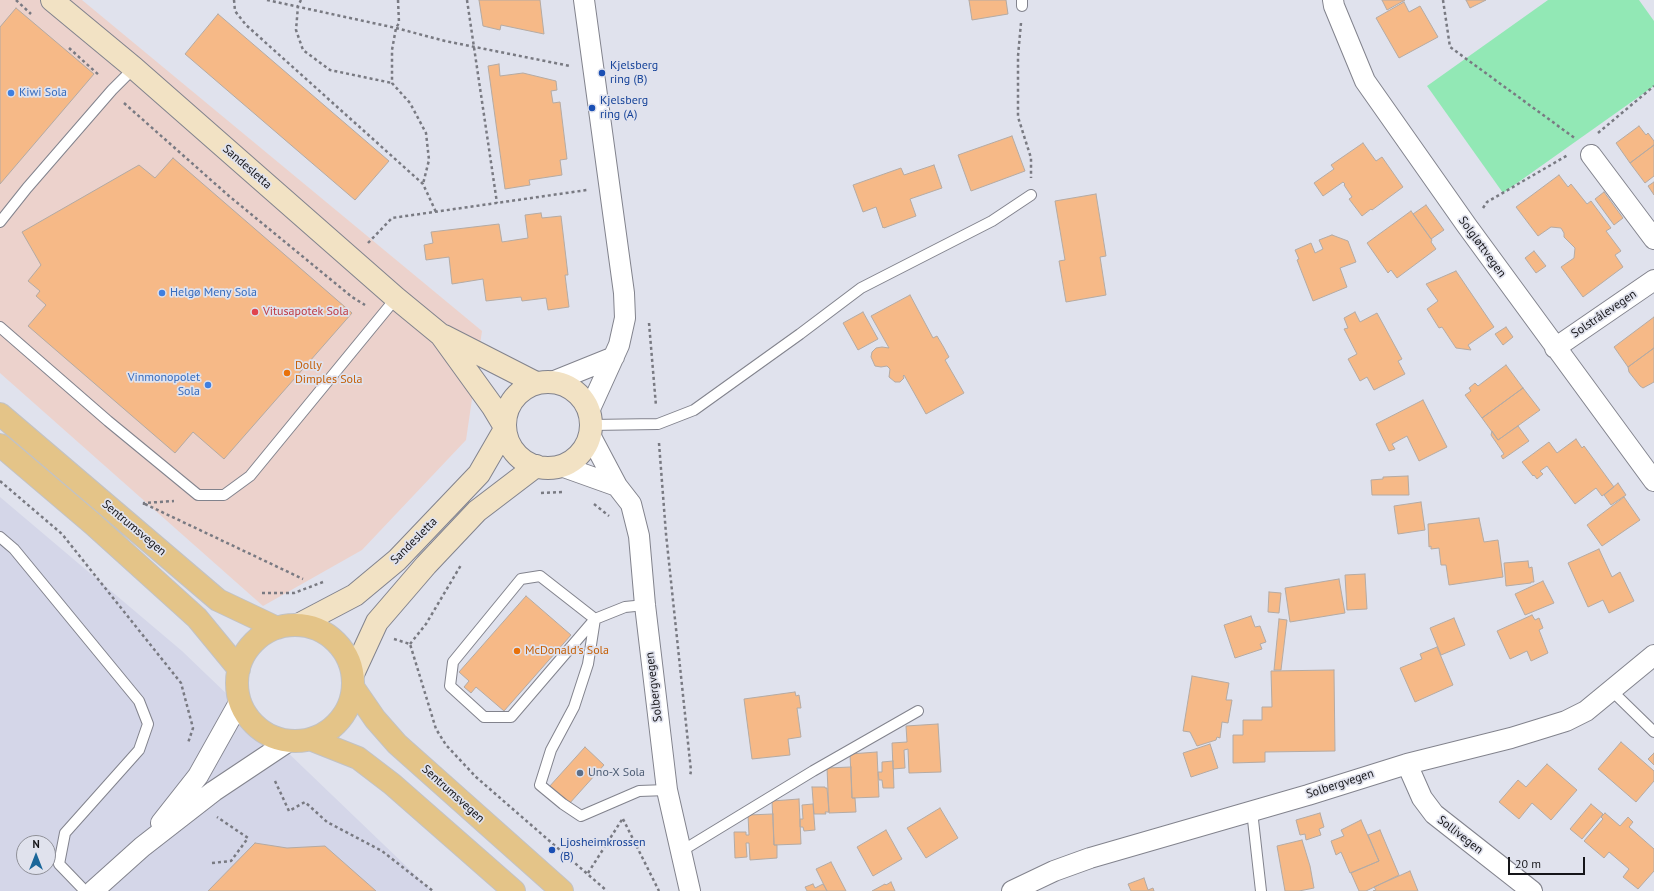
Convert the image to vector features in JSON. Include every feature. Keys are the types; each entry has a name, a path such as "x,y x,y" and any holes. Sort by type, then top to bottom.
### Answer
{"main road":[{"name":"Sentrumsvegen","path":"0,414 218,600 287,626 314,628 328,635 336,642 348,659 353,681 375,719 397,744 562,891"},
{"name":"Sentrumsvegen","path":"0,445 93,524 197,618 239,669"},
{"path":"287,626 260,637 246,651 239,669 237,685 240,701 247,716 258,728 273,737 299,740 358,758 392,784 514,891"},
{"path":"299,740 326,732 340,720 349,705 353,681"}],"street":[{"name":"Sandesletta","path":"52,0 134,68 396,298 441,335 493,406 505,428 510,445 520,458 536,466 548,468 560,466 574,460 584,449 590,424 583,400 574,391 564,385 544,383 441,335"},
{"path":"584,0 624,293 625,318 619,345 590,424"},
{"name":"Solgløttvegen","path":"1333,0 1334,6 1365,81 1555,348 1654,481"},
{"path":"1588,150 1654,239"},
{"name":"Solstrålevegen","path":"1555,348 1654,280"},
{"path":"544,383 614,357"},
{"name":"Sandesletta","path":"287,626 355,595 397,560 479,474 505,428 508,408 519,392 544,383"},
{"name":"Solbergvegen","path":"590,424 617,486 631,504 639,536 645,605 667,790 690,891"},
{"name":"Sandesletta","path":"353,681 377,622 426,564 477,511 536,466"},
{"path":"560,466 617,486"},
{"name":"Solbergvegen","path":"1012,891 1054,871 1090,858 1407,764 1511,738 1566,721 1586,711 1654,655"},
{"path":"142,847 198,776 240,701"},
{"path":"93,891 142,847 214,791 299,740"},
{"name":"Sollivegen","path":"1407,764 1422,798 1434,814 1532,891"}],"lane":[{"path":"0,222 27,188 112,90 134,68"},
{"path":"590,424 658,424 694,410 794,339 861,288 992,221 1031,195"},
{"path":"0,327 108,422 198,495 224,495 250,476 396,298"},
{"path":"0,537 14,549 139,701 148,724 139,750 65,833 60,864 85,891"},
{"path":"595,619 540,576 520,579 453,662 450,686 484,717 511,717 595,619 625,607 645,605"},
{"path":"595,619 588,664 574,707 551,750 540,785 563,804 581,816 639,791 667,790"},
{"path":"1611,690 1654,732"},
{"path":"680,852 813,771 918,712"},
{"path":"1252,811 1261,891"}],"path":[{"path":"234,0 235,11 246,25 423,184 436,212"},
{"path":"268,0 474,46 577,67"},
{"path":"301,0 298,6 296,30 303,50 330,70 392,83 410,103 426,133 429,160 423,184"},
{"path":"392,83 392,50 396,28 399,23 398,0"},
{"path":"467,0 497,203"},
{"path":"1443,0 1450,47 1588,150"},
{"path":"1022,3 1018,56 1018,117 1031,158 1031,195"},
{"path":"1467,226 1488,202 1588,150 1654,86"},
{"path":"366,245 392,218 590,190"},
{"path":"649,322 666,534 691,771 689,780 667,790"},
{"path":"138,499 144,504 303,580"},
{"path":"388,637 410,644 436,729 446,745 476,777 607,891"},
{"path":"275,781 289,811 305,802 328,822 382,851 433,891"},
{"path":"212,863 231,861 248,838 215,815"},
{"path":"623,819 658,891"}],"shaded area":[{"path":"0,0 82,0 482,331 466,440 362,550 263,606 0,373"},
{"path":"0,497 182,651 432,891 0,891"}],"green space":[{"path":"1548,0 1639,0 1654,21 1654,86 1503,193 1427,86"}],"building":[{"path":"479,0 540,0 544,34 501,25 500,30 483,26"},
{"path":"969,0 1006,0 1008,14 972,20"},
{"path":"1382,0 1405,0 1387,10"},
{"path":"1466,0 1486,0 1470,8"},
{"path":"1404,2 1409,12 1420,6 1438,37 1399,58 1376,18"},
{"path":"16,8 94,74 0,184 0,27"},
{"path":"218,14 389,161 355,200 185,54"},
{"path":"499,64 500,76 523,73 556,81 557,90 551,91 553,103 560,102 567,159 560,160 562,175 529,180 530,185 505,189 488,66"},
{"path":"1639,126 1646,135 1648,133 1654,141 1654,145 1630,163 1616,143"},
{"path":"1012,136 1025,171 971,191 958,155"},
{"path":"1363,143 1376,161 1382,157 1403,187 1362,216 1349,199 1352,197 1343,182 1323,196 1314,183 1334,169 1331,165"},
{"path":"1654,145 1654,176 1645,183 1630,163"},
{"path":"173,158 352,313 224,459 193,432 175,453 28,326 46,305 36,296 40,291 28,281 41,265 22,232 139,165 155,178"},
{"path":"934,165 942,188 910,199 916,216 883,228 876,207 863,212 853,185 901,168 904,175"},
{"path":"1559,175 1568,187 1571,184 1587,204 1591,201 1611,228 1606,231 1621,251 1615,255 1623,267 1583,297 1561,267 1574,258 1575,248 1564,237 1564,233 1561,228 1551,227 1538,236 1516,207"},
{"path":"1654,182 1654,195 1648,186"},
{"path":"1604,192 1623,218 1614,225 1595,199"},
{"path":"1096,194 1106,256 1100,257 1106,295 1066,302 1059,261 1065,260 1055,201"},
{"path":"1426,205 1444,230 1431,239 1413,214"},
{"path":"1411,211 1432,240 1431,242 1436,249 1397,278 1391,270 1388,273 1367,243"},
{"path":"541,213 542,218 561,216 568,275 565,275 569,307 548,310 546,298 522,301 521,297 486,301 483,279 452,284 449,257 426,260 424,245 433,243 431,232 499,224 502,242 528,238 525,215"},
{"path":"1332,235 1348,241 1356,262 1340,268 1347,287 1313,301 1297,260 1299,259 1295,250 1311,243 1315,253 1323,249 1319,240"},
{"path":"1534,251 1546,266 1536,273 1525,258"},
{"path":"1456,271 1494,327 1468,345 1471,350 1456,348 1442,327 1439,328 1427,309 1438,301 1426,284"},
{"path":"910,295 933,338 937,336 943,346 949,357 945,360 964,393 926,414 904,375 904,378 900,382 895,382 889,377 890,369 887,366 875,366 871,357 872,352 876,348 889,348 871,316"},
{"path":"863,312 878,339 858,350 843,323"},
{"path":"1355,312 1360,322 1377,313 1402,359 1398,361 1405,374 1374,390 1367,377 1360,381 1348,359 1357,354 1344,329 1348,328 1344,318"},
{"path":"1654,317 1654,348 1628,367 1614,347"},
{"path":"1506,327 1513,337 1503,345 1495,334"},
{"path":"1654,348 1654,382 1643,388 1629,372 1628,367"},
{"path":"1506,365 1523,388 1482,418 1465,395 1471,391 1469,388 1475,383 1478,386"},
{"path":"1523,388 1540,410 1498,440 1482,418"},
{"path":"1423,400 1447,447 1419,461 1407,436 1392,444 1395,449 1389,451 1376,424"},
{"path":"1518,426 1529,441 1503,459 1501,456 1504,454 1491,435 1492,431 1498,440"},
{"path":"1576,439 1582,448 1584,446 1614,487 1602,496 1596,488 1575,504 1547,466 1540,471 1543,474 1537,479 1522,462 1549,442 1557,453"},
{"path":"1408,476 1409,495 1372,495 1371,480 1383,479 1383,477"},
{"path":"1618,483 1626,495 1611,505 1604,495"},
{"path":"1624,497 1640,520 1602,546 1587,525"},
{"path":"1421,502 1425,530 1398,534 1394,506"},
{"path":"1479,518 1484,542 1498,540 1503,577 1449,585 1446,565 1441,565 1439,548 1431,549 1431,546 1429,547 1428,524"},
{"path":"1599,549 1612,577 1620,572 1634,601 1609,613 1603,600 1588,607 1568,563"},
{"path":"1528,561 1529,568 1532,567 1534,582 1506,586 1504,563"},
{"path":"1365,574 1367,609 1347,610 1345,575"},
{"path":"1339,579 1345,613 1290,622 1285,588"},
{"path":"1543,581 1554,603 1525,615 1515,594"},
{"path":"1269,592 1281,593 1279,613 1268,612"},
{"path":"526,596 571,635 504,711 476,687 471,693 464,687 469,681 459,672"},
{"path":"1532,615 1535,620 1539,618 1543,628 1539,630 1548,653 1531,661 1527,651 1510,659 1497,631"},
{"path":"1251,616 1255,627 1260,626 1266,642 1260,644 1262,649 1235,658 1224,625"},
{"path":"1454,618 1465,645 1441,655 1430,628"},
{"path":"1279,619 1287,620 1281,670 1274,670"},
{"path":"1437,647 1453,685 1415,702 1400,668 1422,659 1420,654"},
{"path":"1334,670 1335,751 1265,752 1265,762 1233,763 1233,735 1243,735 1243,720 1262,720 1262,707 1272,707 1271,671"},
{"path":"1192,676 1229,683 1226,700 1232,700 1228,723 1222,722 1220,738 1217,737 1216,740 1197,746 1190,732 1183,731"},
{"path":"795,692 796,696 799,695 801,708 797,708 801,737 788,739 790,755 752,759 744,699"},
{"path":"938,724 941,772 909,773 908,749 904,750 905,768 893,769 892,743 907,742 906,726"},
{"path":"1621,742 1654,771 1654,781 1636,802 1598,769"},
{"path":"1210,744 1218,768 1191,777 1183,753"},
{"path":"585,747 604,765 569,804 549,787"},
{"path":"877,752 879,797 852,798 850,754"},
{"path":"1654,753 1654,765 1648,759"},
{"path":"893,761 894,788 883,788 882,780 879,780 878,772 882,772 882,762"},
{"path":"1547,764 1577,790 1551,820 1532,803 1519,819 1499,802 1518,780 1526,787"},
{"path":"851,767 852,798 855,798 856,812 829,813 827,768"},
{"path":"812,787 827,788 829,812 825,812 826,814 814,814"},
{"path":"799,799 801,844 774,845 772,801"},
{"path":"813,804 815,830 804,831 803,827 800,827 800,819 803,819 802,805"},
{"path":"1591,804 1603,814 1582,839 1570,829"},
{"path":"940,808 958,838 926,858 907,828"},
{"path":"1320,813 1324,827 1319,829 1321,835 1306,840 1305,834 1300,835 1296,820"},
{"path":"1605,813 1620,826 1628,817 1633,822 1629,827 1654,849 1654,871 1638,889 1623,877 1629,869 1609,852 1604,858 1584,841 1603,819 1601,817"},
{"path":"773,814 774,845 777,845 777,858 750,860 749,843 746,843 747,857 735,858 734,832 746,832 746,835 749,835 748,815"},
{"path":"1361,820 1379,861 1350,873 1341,852 1336,855 1331,841 1344,836 1341,830"},
{"path":"886,830 902,859 873,876 857,847"},
{"path":"1380,830 1399,875 1366,891 1359,891 1351,873 1379,861 1368,835"},
{"path":"1302,840 1310,866 1314,888 1299,891 1285,891 1277,846"},
{"path":"255,843 287,848 325,846 376,891 208,891"},
{"path":"831,862 846,891 827,891 816,869"},
{"path":"1410,871 1418,891 1373,891 1376,890 1374,887"},
{"path":"1144,878 1148,890 1153,888 1154,891 1131,891 1128,884"},
{"path":"891,882 895,891 872,891 885,884 886,885"},
{"path":"813,884 815,888 823,884 827,891 807,891 805,887"}],"place":[{"name":"Kjelsberg ring (B)","path":"602,73"},
{"name":"Kiwi Sola","path":"11,93"},
{"name":"Kjelsberg ring (A)","path":"592,108"},
{"name":"Helgø Meny Sola","path":"162,293"},
{"name":"Vitusapotek Sola","path":"255,312"},
{"name":"Dolly Dimples Sola","path":"287,373"},
{"name":"Vinmonopolet Sola","path":"208,385"},
{"name":"McDonald's Sola","path":"517,651"},
{"name":"Uno-X Sola","path":"580,773"},
{"name":"Ljosheimkrossen (B)","path":"552,850"}]}
